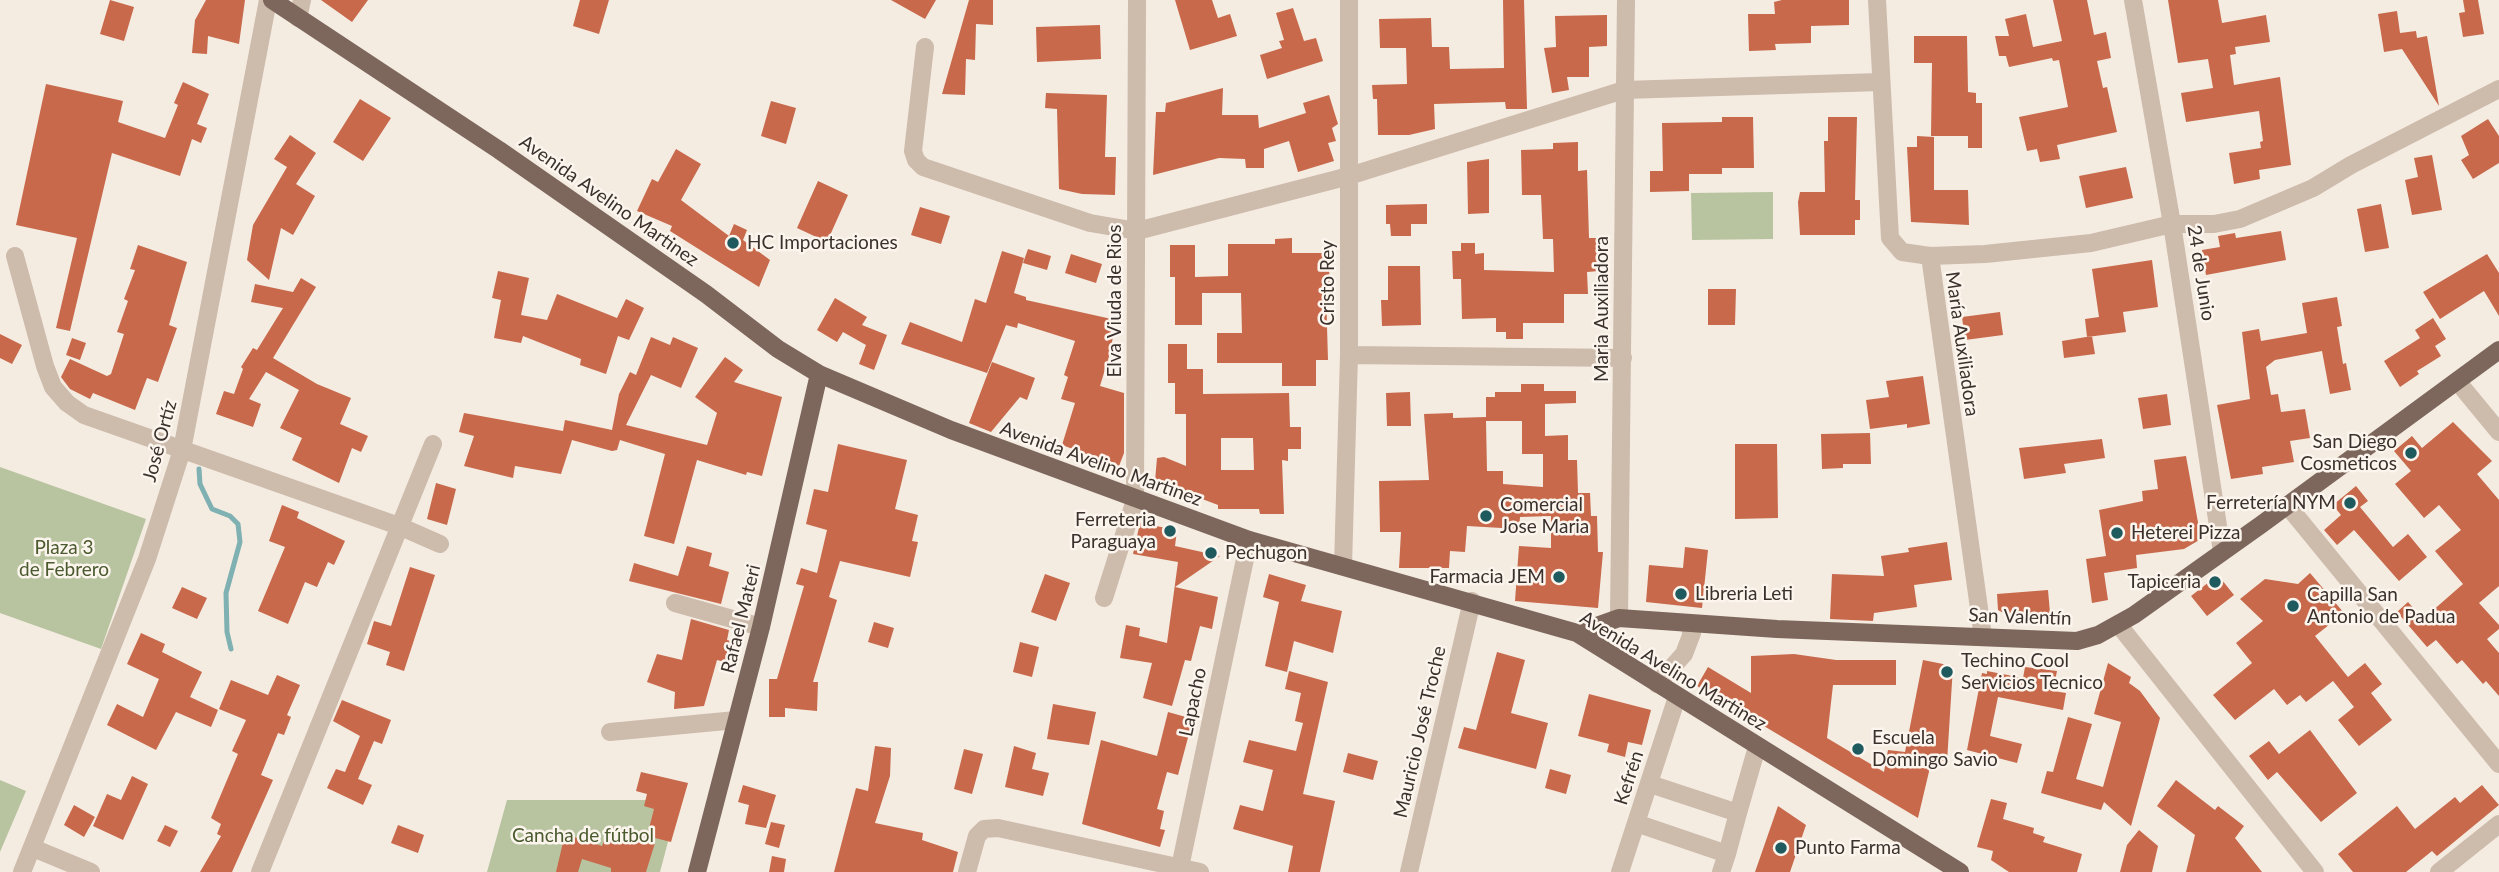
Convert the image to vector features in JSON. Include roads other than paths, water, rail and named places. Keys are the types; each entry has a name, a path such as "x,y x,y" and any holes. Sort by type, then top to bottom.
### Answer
{"main road":[{"name":"Avenida Avelino Martinez","path":"270,0 300,9 706,295 778,349 819,374 951,430 1249,540 1472,601 1577,633 1960,872"},
{"name":"San Valentín","path":"1577,633 1619,618 1688,624 2077,641 2118,624 2222,552 2499,350"},
{"name":"Rafael Materi","path":"697,872 761,627 819,374"}],"street":[{"name":"José Ortíz","path":"22,872 147,559 181,450 270,0"},
{"name":"Elva Viuda de Rios","path":"1104,598 1135,500 1137,0"},
{"name":"Cristo Rey","path":"1343,566 1349,355 1349,0"},
{"name":"Maria Auxiliadora","path":"1619,618 1626,0"},
{"name":"María Auxiliadora","path":"1877,0 1890,238 1902,252 1930,257 1983,637"},
{"name":"24 de Junio","path":"2133,0 2172,224 2222,552"},
{"path":"925,47 913,151 916,160 923,167 1090,223 1137,231 1349,176 1624,90 1880,82"},
{"path":"1930,257 2091,243 2172,224 2214,224 2240,219 2271,207 2499,89"},
{"path":"15,256 45,366 59,397 84,415 399,526 440,544"},
{"path":"1349,355 1623,358"},
{"path":"2457,381 2499,432"},
{"path":"260,872 433,444"},
{"path":"2287,505 2499,764"},
{"name":"Lapacho","path":"1180,870 1249,540"},
{"name":"Mauricio José Troche","path":"1409,872 1472,601"},
{"path":"675,603 761,627"},
{"path":"1657,684 1684,654 1692,634 1688,624"},
{"path":"2118,624 2315,872"},
{"name":"Kefrén","path":"1625,871 1636,823 1677,697"},
{"path":"610,732 736,720"},
{"path":"1721,872 1757,747"},
{"path":"1650,784 1738,813"},
{"path":"1636,823 1727,854"},
{"path":"2439,872 2499,824"},
{"path":"967,872 977,836 984,828 998,828 1180,870 1200,872"},
{"path":"33,848 91,872"}],"waterway":[{"path":"199,469 200,484 212,509 230,516 238,524 240,542 226,593 227,632 231,649"}],"place":[{"name":"HC Importaciones","path":"733,243"},
{"name":"San Diego Cosmeticos","path":"2411,453"},
{"name":"Ferretería NYM","path":"2350,503"},
{"name":"Comercial Jose Maria","path":"1486,516"},
{"name":"Ferreteria Paraguaya","path":"1170,531"},
{"name":"Heterei Pizza","path":"2117,533"},
{"name":"Pechugon","path":"1211,553"},
{"name":"Farmacia JEM","path":"1559,577"},
{"name":"Tapiceria","path":"2215,582"},
{"name":"Libreria Leti","path":"1681,594"},
{"name":"Capilla San Antonio de Padua","path":"2293,606"},
{"name":"Techino Cool Servicios Tecnico","path":"1947,672"},
{"name":"Escuela Domingo Savio","path":"1858,749"},
{"name":"Punto Farma","path":"1781,848"}],"park label":[{"name":"Plaza 3 de Febrero","path":"64,559"},
{"name":"Cancha de fútbol","path":"583,836"}]}
